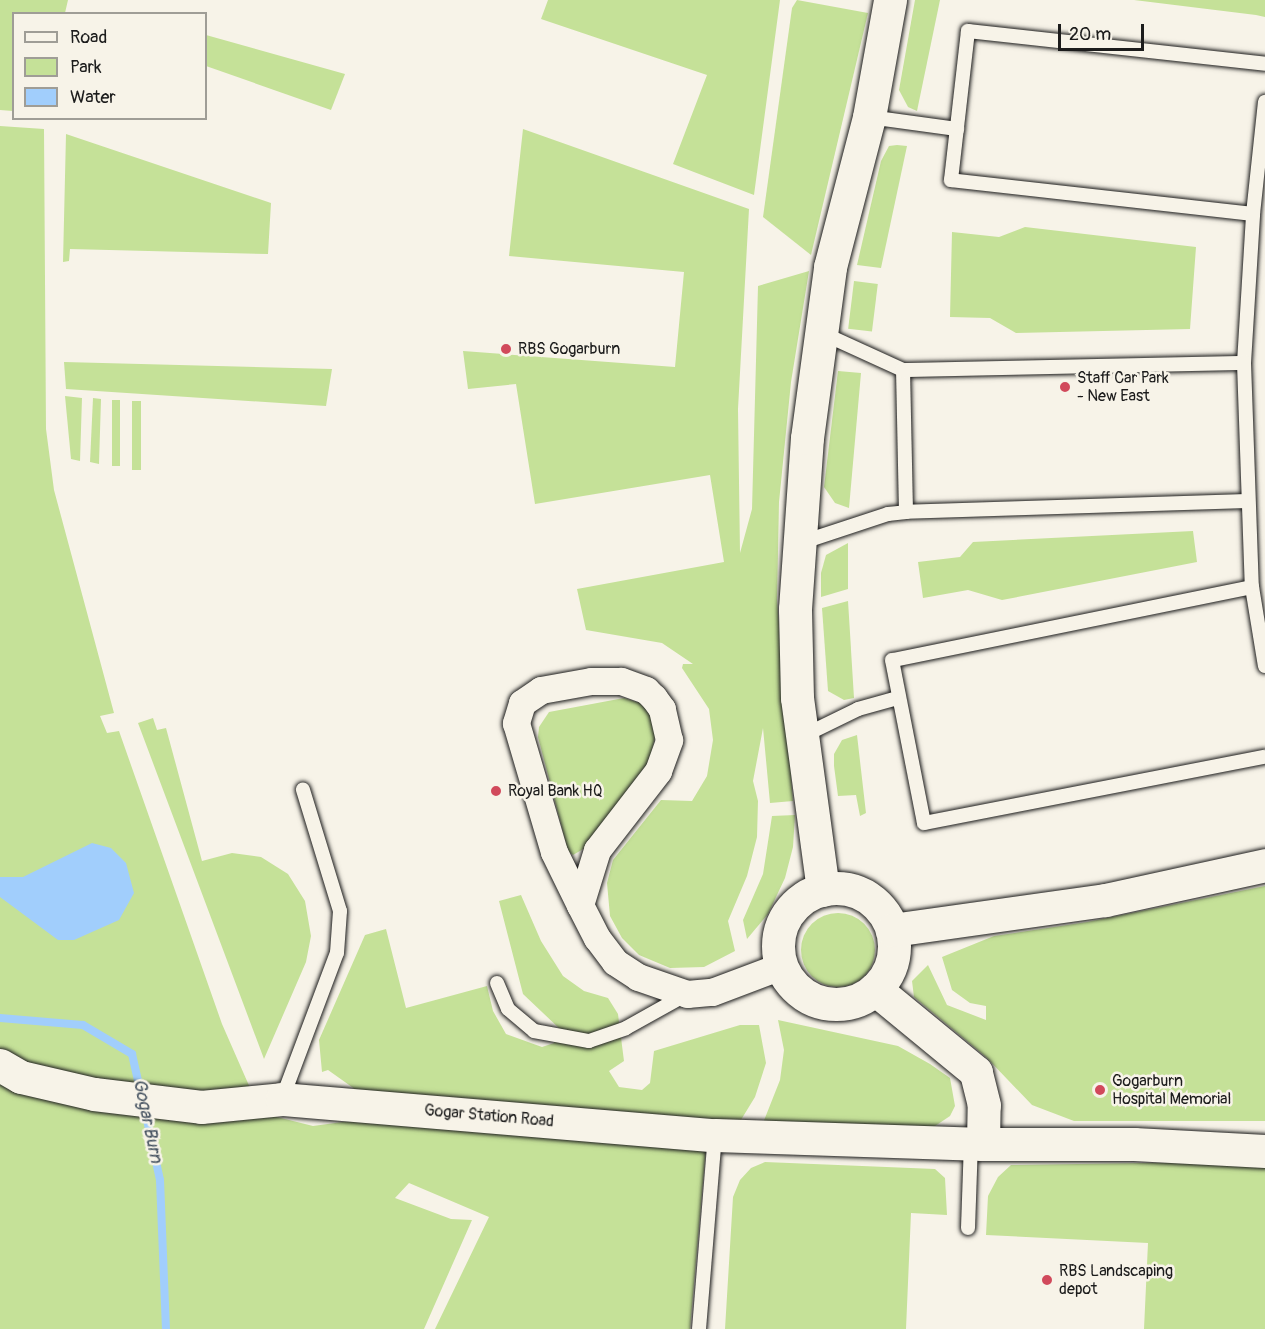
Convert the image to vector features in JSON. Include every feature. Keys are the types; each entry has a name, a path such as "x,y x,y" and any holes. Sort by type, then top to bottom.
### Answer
{"street":[{"path":"823,890 801,737 795,609 820,333 830,267 869,117 890,0"},
{"path":"580,905 597,850 658,771 669,740 662,709 654,699 646,690 621,681 591,681 541,690 522,703 516,723 554,852 580,905 615,962 661,988 687,994 712,992 781,966"},
{"path":"892,930 1105,900 1265,866"},
{"path":"823,890 857,892 884,914 892,930 892,962 875,989 849,1003 819,1002 794,986 781,966 778,942 782,924 799,902 823,890"},
{"path":"875,989 976,1072 984,1106 977,1144"},
{"name":"Gogar Station Road","path":"7,1075 94,1094 201,1107 282,1099 715,1135 977,1144 1134,1144 1260,1152"}],"lane":[{"path":"1252,214 951,180 968,31 1265,64"},
{"path":"1265,102 1252,214 1244,363 1252,587 1265,666"},
{"path":"869,117 957,129"},
{"path":"820,333 903,370 1244,363"},
{"path":"903,370 906,512"},
{"path":"800,543 888,514 906,512 1248,501"},
{"path":"1252,587 892,660 924,823 1265,757"},
{"path":"801,737 858,709 898,698"},
{"path":"282,1099 338,953 340,910 303,790"},
{"path":"498,983 508,1009 534,1031 589,1041 626,1028 687,994"},
{"path":"699,1329 715,1135"},
{"path":"968,1228 977,1144"}],"green space":[{"path":"0,0 68,0 65,12 12,12 12,111 0,110"},
{"path":"548,0 780,0 754,195 673,164 707,75 541,19"},
{"path":"797,0 868,13 811,255 763,217 792,8"},
{"path":"915,0 940,0 917,111 908,107 899,90"},
{"path":"1134,0 1265,0 1265,17 1256,15"},
{"path":"207,35 345,74 331,110 207,66"},
{"path":"0,126 44,129 46,429 54,490 114,713 100,716 107,733 119,731 222,1024 261,1113 313,1126 350,1121 366,1097 328,1070 322,1072 319,1040 365,935 386,929 406,1008 487,986 493,1011 506,1034 542,1047 554,1043 562,1031 523,994 499,901 521,895 541,941 563,976 584,991 608,998 618,1014 624,1061 609,1071 619,1087 642,1090 650,1083 654,1051 740,1025 759,1025 766,1063 755,1097 736,1128 708,1125 690,1329 435,1329 489,1217 409,1183 395,1198 451,1219 472,1220 424,1329 0,1329"},
{"path":"523,129 749,209 738,409 740,553 752,509 758,286 809,271 791,382 779,502 777,600 793,801 770,803 763,728 753,781 758,801 757,837 747,876 728,921 735,951 704,967 670,968 639,955 622,938 610,916 607,883 613,860 661,800 692,801 707,776 713,740 709,709 682,668 683,664 693,664 662,643 586,630 577,589 724,562 710,475 535,504 516,384 468,389 463,351 675,367 684,272 509,256"},
{"path":"66,134 271,203 268,254 70,249 69,261 63,262"},
{"path":"889,146 907,146 881,268 857,265 881,161"},
{"path":"1025,227 1196,247 1190,329 1016,333 990,318 950,317 952,232 999,237"},
{"path":"854,281 878,284 872,332 848,329"},
{"path":"64,362 332,369 326,406 66,389"},
{"path":"838,371 861,373 849,508 835,503 824,487"},
{"path":"65,396 82,398 80,461 71,459"},
{"path":"93,398 101,399 99,464 90,462"},
{"path":"112,400 120,400 120,466 112,466"},
{"path":"132,401 141,401 141,470 132,470"},
{"path":"1193,531 1197,562 1002,600 968,590 923,598 918,562 960,557 973,542"},
{"path":"848,543 848,589 821,597 821,573 826,555"},
{"path":"848,601 854,698 844,700 828,691 822,608"},
{"path":"624,698 640,703 652,716 655,736 650,760 585,848 573,855 568,851 538,737 539,727 549,712"},
{"path":"153,718 157,730 166,728 202,861 232,853 261,857 288,874 305,901 311,936 306,962 264,1059 138,723"},
{"path":"857,735 866,813 860,816 856,795 838,796 834,766 834,754 842,740"},
{"path":"795,815 793,847 785,878 768,914 747,939 743,920 763,874 772,816"},
{"path":"1265,886 1265,1121 1074,1121 1032,1105 986,1057 914,997 912,981 928,965 947,1005 986,1020 986,1006 970,1003 952,990 942,957 994,936 1087,922"},
{"path":"845,913 865,923 873,936 875,950 873,964 865,977 852,985 831,987 811,977 803,964 801,943 811,923 824,915"},
{"path":"778,1020 898,1046 950,1078 955,1106 950,1116 929,1130 763,1123 780,1080 784,1050"},
{"path":"1265,1161 1265,1329 1144,1329 1148,1243 986,1235 988,1196 998,1177 1011,1165"},
{"path":"765,1162 935,1169 945,1178 947,1215 911,1213 906,1329 725,1329 733,1197 740,1180 751,1168"}],"water":[{"path":"92,843 111,848 126,863 134,893 119,920 74,940 58,940 0,897 0,877 23,877"}],"waterway":[{"name":"Gogar Burn","path":"0,1018 83,1025 132,1054 141,1094"},
{"name":"Gogar Burn","path":"144,1106 160,1180 166,1329"}],"place":[{"name":"RBS Gogarburn","path":"506,349"},
{"name":"Staff Car Park - New East","path":"1065,387"},
{"name":"Royal Bank HQ","path":"496,791"},
{"name":"Gogarburn Hospital Memorial","path":"1100,1090"},
{"name":"RBS Landscaping depot","path":"1047,1280"}]}
